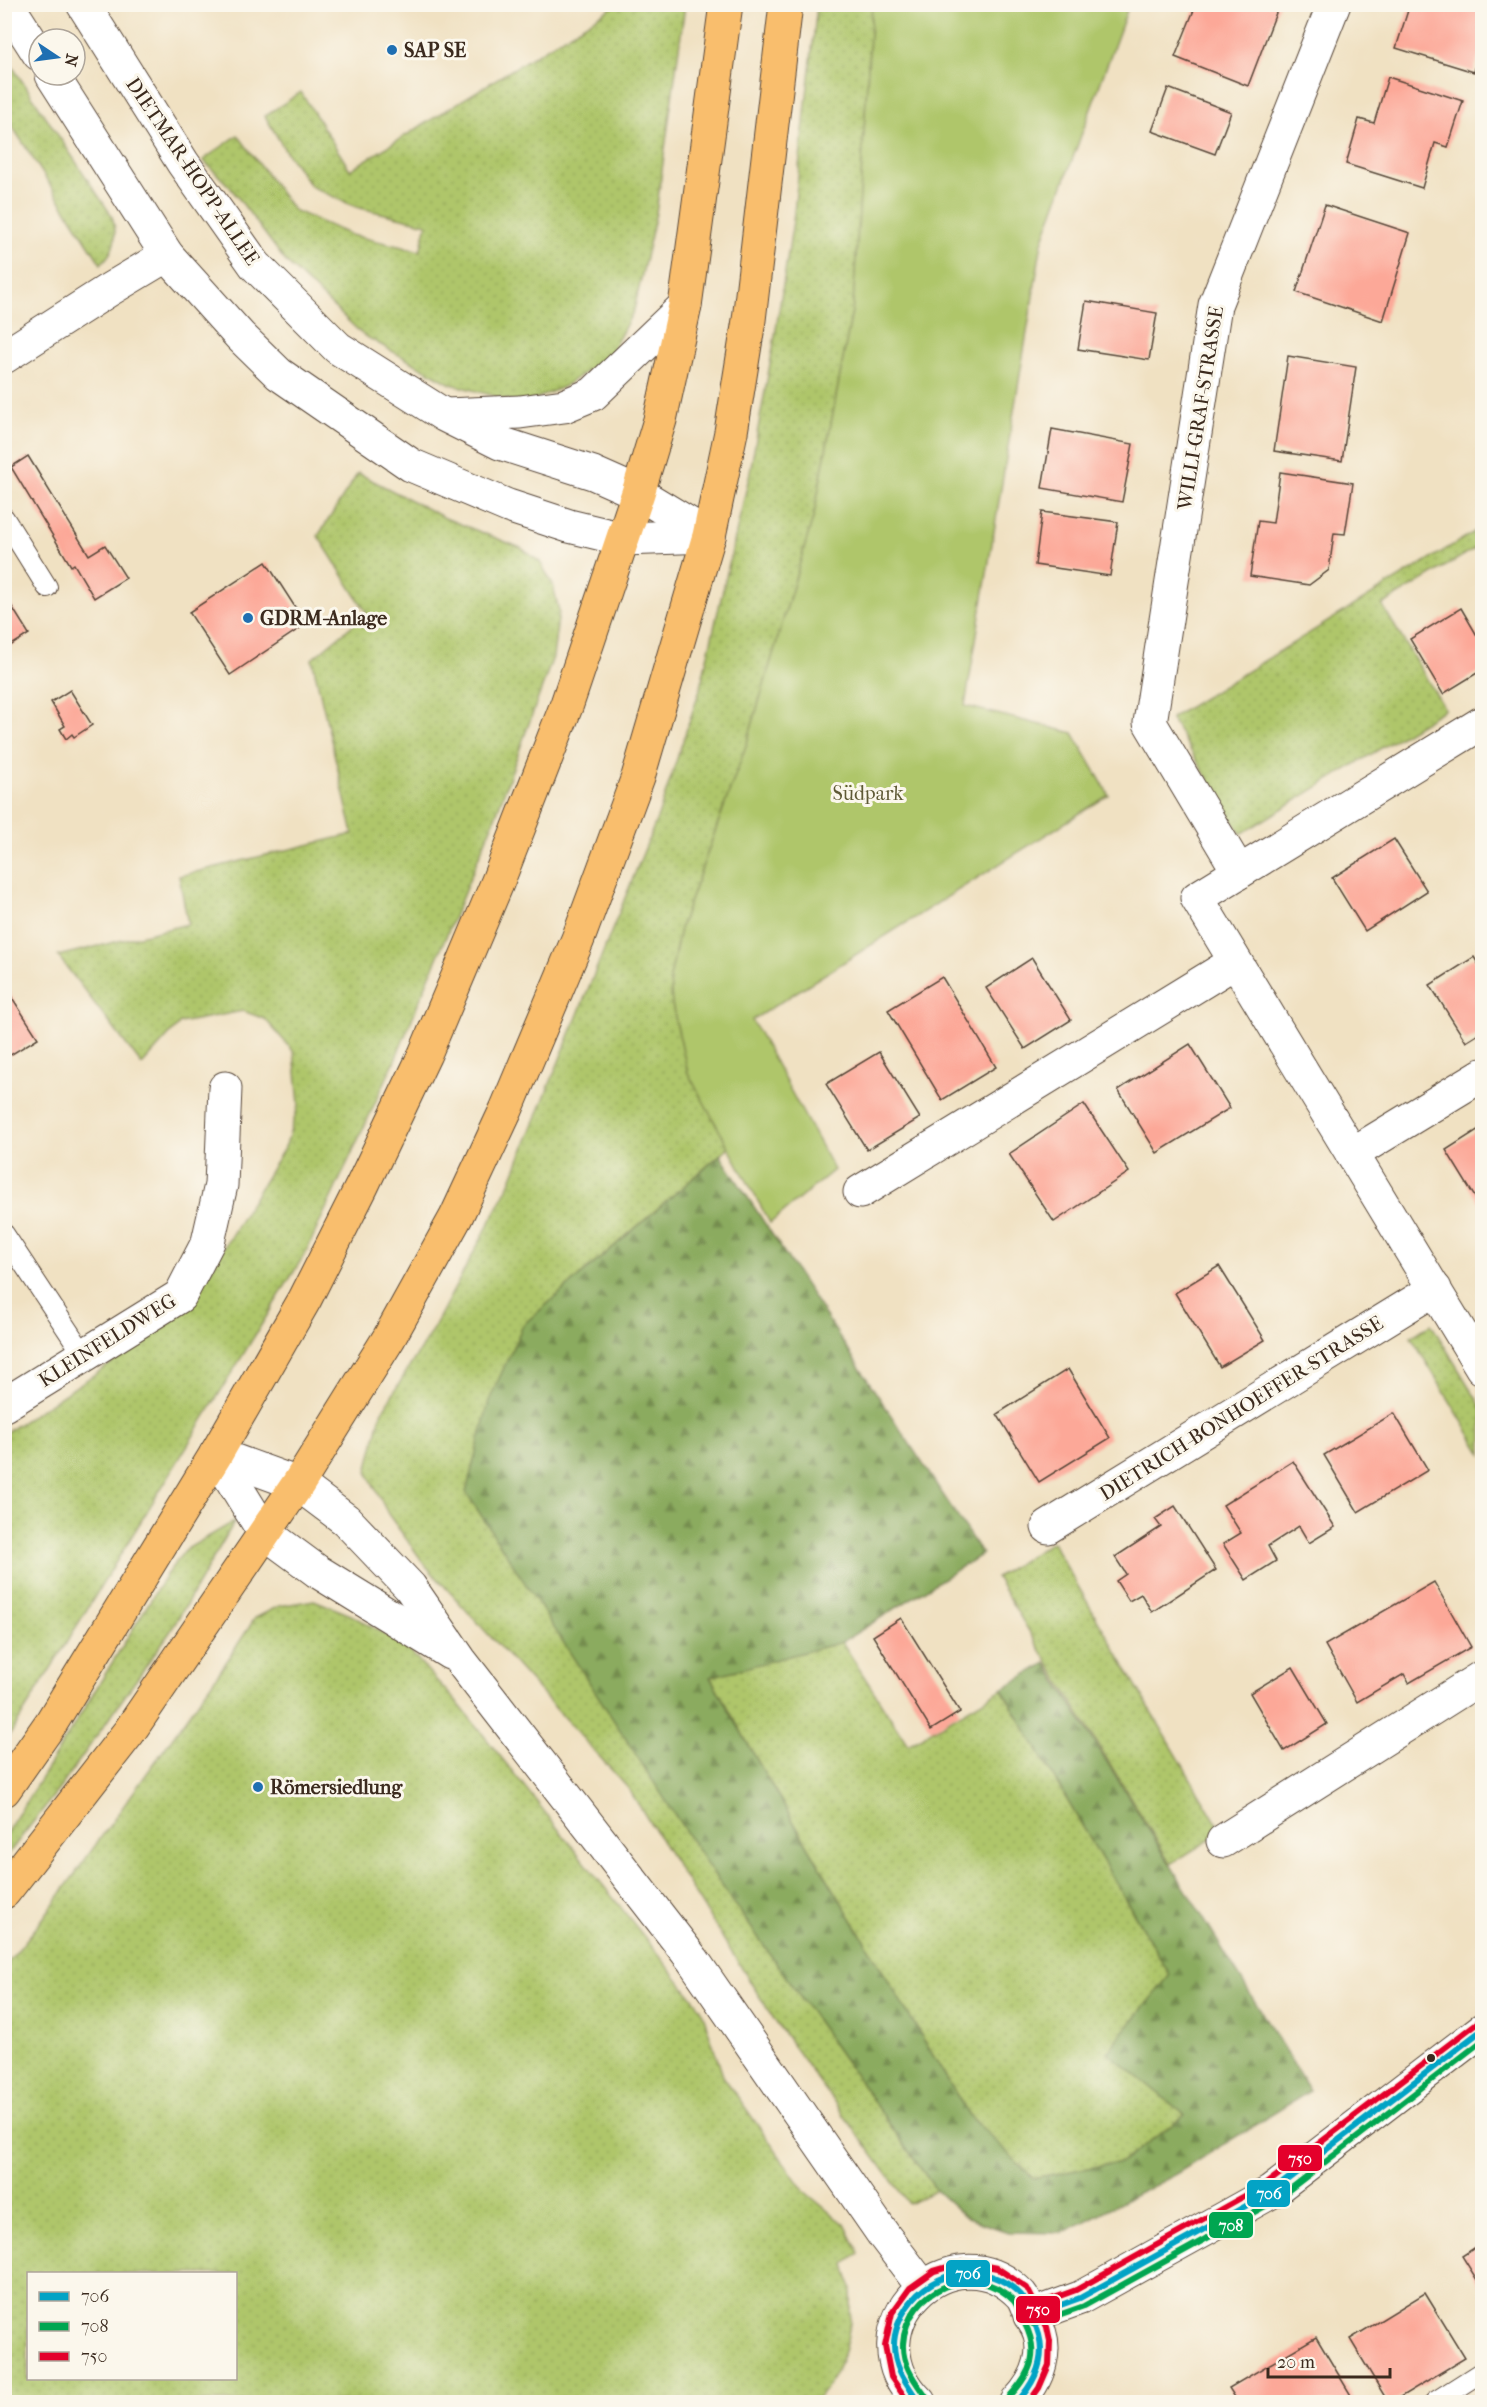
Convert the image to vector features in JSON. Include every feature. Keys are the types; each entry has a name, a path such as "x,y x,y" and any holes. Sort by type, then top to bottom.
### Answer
{"main road":[{"path":"4,1790 51,1722 216,1454 305,1299 425,1054 498,881 563,715 623,539 660,420 685,306 726,4"},
{"path":"4,1892 129,1732 298,1484 390,1338 456,1217 506,1110 578,939 639,777 709,536 731,432 749,320 786,4"}],"street":[{"path":"7,4 27,35"},
{"name":"DIETMAR-HOPP-ALLEE","path":"82,4 183,163 255,264 338,348 444,415 500,443 592,473 638,493 709,536"},
{"name":"WILLI-GRAF-STRASSE","path":"1239,873 1150,723 1215,305 1334,4"},
{"path":"60,87 167,255 240,336 279,374 411,465 508,506 568,526 623,539 709,536"},
{"path":"4,357 167,255"},
{"path":"444,415 520,412 564,406 593,394 685,306"},
{"path":"1482,723 1197,898 1482,1368"},
{"path":"860,1192 1235,962"},
{"path":"1353,1154 1482,1075"},
{"name":"KLEINFELDWEG","path":"4,1405 180,1296 208,1242 219,1196 225,1088"},
{"name":"DIETRICH-BONHOEFFER-STRASSE","path":"1048,1527 1435,1289"},
{"path":"216,1454 298,1484 346,1520 410,1587 459,1660 693,1960 885,2237 923,2287"},
{"path":"216,1454 264,1532 317,1571 459,1660"},
{"path":"1223,1841 1482,1677"},
{"path":"1030,2316 1080,2298 1271,2192 1482,2030"},
{"path":"910,2400 894,2357 894,2338 899,2318 909,2301 923,2287 940,2278 957,2273 976,2272 1010,2285 1024,2298 1030,2316 1041,2331 1042,2350 1039,2369 1031,2387 1017,2403"}],"lane":[{"path":"4,518 47,587"},
{"path":"4,1234 84,1355"},
{"path":"1435,2403 1482,2372"}],"green space":[{"path":"616,5 685,5 656,213 634,310 609,356 563,387 523,404 451,384 363,335 286,262 230,187 203,160 238,135 293,210 351,235 420,251 427,224 356,207 312,187 288,155 265,116 301,92 350,170"},
{"path":"817,5 872,5 853,306 814,515 747,743 680,929 670,978 672,1004 688,1073 729,1147 523,1325 708,1866 936,2190 909,2204 777,2024 628,1788 426,1566 388,1514 367,1472 381,1413 434,1327 507,1190 658,816 700,689 749,477 773,348 793,221"},
{"name":"Südpark","path":"872,5 1129,5 1042,242 965,706 1073,733 1109,795 752,1020 834,1170 770,1223 688,1073 672,1004 670,978 680,929 747,743 814,515 853,306"},
{"path":"4,54 112,216 115,230 113,248 101,264 5,115"},
{"path":"358,473 445,518 521,548 540,562 553,585 559,611 553,657 494,820 395,1060 306,1252 5,1743 5,1433 129,1352 186,1310 286,1145 299,1104 294,1052 265,1019 243,1011 180,1023 142,1065 58,956 188,924 179,876 353,834 312,659 367,613 318,536"},
{"path":"1482,527 1482,544 1382,605 1445,709 1241,834 1171,718"},
{"path":"720,1155 982,1554 842,1642 710,1677 769,1781 968,2114 1033,2178 1122,2162 1185,2115 1107,2052 1170,1975 1002,1689 1046,1663 1310,2091 1171,2177 1062,2233 1008,2232 967,2218 936,2190 708,1866 466,1492 489,1401 523,1325"},
{"path":"1431,1324 1482,1408 1482,1454 1411,1337"},
{"path":"235,1521 170,1632 62,1785 5,1858 5,1835 166,1575 185,1550"},
{"path":"1052,1542 1222,1832 1171,1864 996,1577"},
{"path":"314,1600 351,1615 405,1646 461,1707 701,2008 723,2076 804,2191 846,2226 859,2253 845,2264 850,2284 851,2306 844,2351 832,2379 814,2402 5,2402 5,1966 39,1924 223,1667 255,1618 279,1606"},
{"path":"842,1642 908,1745 1002,1689 1170,1975 1108,2052 1185,2115 1122,2162 1033,2178 968,2114 769,1781 710,1676"}],"building":[{"path":"1410,4 1482,4 1482,45 1474,72 1396,48"},
{"path":"1196,5 1279,5 1248,86 1175,57"},
{"path":"1388,77 1463,101 1448,147 1435,143 1422,188 1346,164 1359,119 1374,123"},
{"path":"1168,88 1231,112 1215,154 1152,131"},
{"path":"1325,205 1410,233 1383,321 1296,292"},
{"path":"1086,301 1157,313 1149,360 1078,349"},
{"path":"1288,356 1356,367 1342,461 1274,451"},
{"path":"1052,429 1133,444 1122,502 1042,488"},
{"path":"28,456 89,555 105,545 126,578 94,598 74,564 71,566 11,467"},
{"path":"1280,472 1353,483 1345,534 1334,533 1329,570 1309,585 1250,576 1258,521 1273,523"},
{"path":"1042,512 1118,522 1110,576 1035,565"},
{"name":"GDRM-Anlage","path":"266,562 306,624 230,675 189,612"},
{"path":"4,594 29,634 4,650"},
{"path":"1461,608 1482,644 1482,670 1443,694 1410,639"},
{"path":"70,690 92,725 74,737 72,734 66,739 60,729 65,726 51,702"},
{"path":"1394,839 1427,891 1365,931 1332,878"},
{"path":"1474,957 1482,970 1482,1032 1466,1042 1430,985"},
{"path":"1032,958 1071,1020 1025,1049 986,988"},
{"path":"942,977 996,1067 942,1100 888,1010"},
{"path":"4,985 38,1038 4,1059"},
{"path":"1190,1044 1230,1108 1157,1153 1118,1090"},
{"path":"879,1052 920,1118 867,1150 826,1084"},
{"path":"1084,1104 1129,1172 1054,1222 1009,1154"},
{"path":"1482,1127 1482,1206 1481,1207 1446,1150"},
{"path":"1219,1266 1265,1340 1220,1367 1175,1293"},
{"path":"1068,1369 1110,1438 1039,1482 997,1414"},
{"path":"1394,1413 1428,1470 1358,1512 1324,1455"},
{"path":"1293,1461 1335,1527 1309,1543 1299,1526 1268,1546 1276,1561 1246,1580 1223,1544 1241,1533 1223,1505"},
{"path":"1175,1506 1216,1570 1152,1612 1141,1594 1129,1601 1116,1581 1126,1574 1115,1557 1161,1527 1155,1519"},
{"path":"1434,1582 1471,1647 1409,1683 1404,1674 1357,1702 1325,1645"},
{"path":"901,1618 960,1712 931,1730 873,1636"},
{"path":"1293,1667 1327,1724 1284,1751 1250,1693"},
{"path":"1482,2243 1482,2288 1462,2256"},
{"path":"1425,2293 1465,2358 1392,2402 1388,2402 1350,2339"},
{"path":"1316,2337 1355,2402 1238,2402 1229,2388"}],"transit line":[{"name":"750","path":"1027,2308 1076,2290 1266,2184 1477,2023"},
{"name":"706","path":"1030,2316 1080,2298 1271,2192 1482,2030"},
{"name":"708","path":"1033,2324 1084,2306 1276,2200 1482,2041"},
{"name":"750","path":"908,2402 891,2377 885,2346 892,2313 910,2288 934,2271 965,2262 997,2268 1027,2288 1047,2327 1050,2341 1049,2365 1039,2388 1029,2402"},
{"name":"706","path":"919,2402 896,2361 894,2340 896,2330 907,2307 918,2294 931,2284 961,2273 977,2273 993,2277 1021,2295 1026,2303 1038,2331 1041,2353 1036,2373 1017,2402"},
{"name":"708","path":"926,2397 910,2372 903,2352 907,2325 916,2308 929,2295 945,2286 963,2282 981,2283 998,2289 1014,2301 1029,2333 1032,2343 1031,2361 1024,2379 1010,2396"}],"place":[{"name":"SAP SE","path":"392,50"},
{"name":"GDRM-Anlage","path":"248,618"},
{"name":"Römersiedlung","path":"258,1787"}]}
